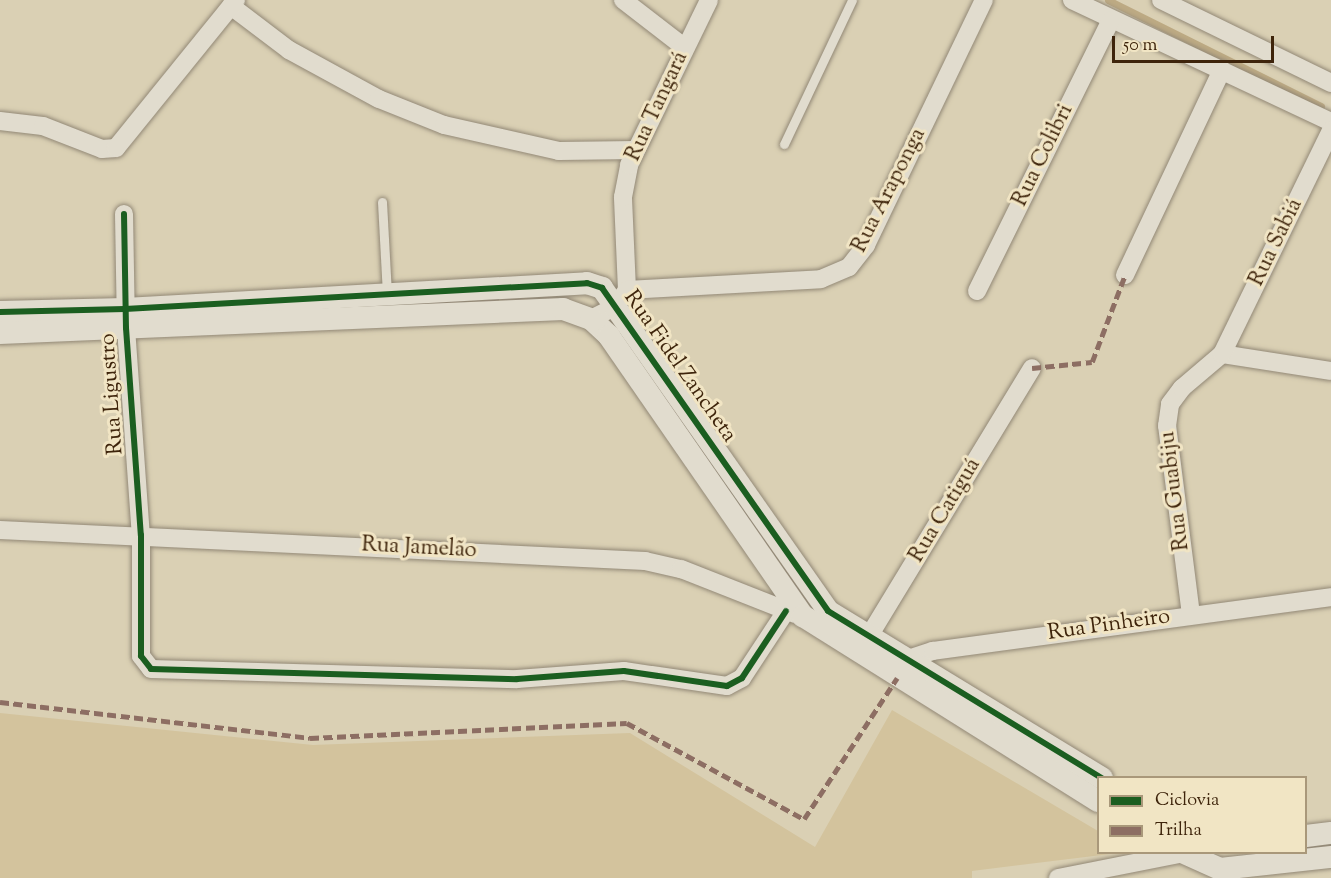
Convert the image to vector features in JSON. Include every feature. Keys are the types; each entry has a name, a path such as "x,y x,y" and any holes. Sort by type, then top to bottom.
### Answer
{"street":[{"path":"623,0 686,48"},
{"name":"Rua Tangará","path":"621,299 623,197 636,150 709,0"},
{"name":"Rua Araponga","path":"591,319 621,299 821,279 849,267 866,245 984,0"},
{"path":"1072,0 1331,122"},
{"path":"1161,0 1331,83"},
{"path":"0,121 43,126 110,150 123,143 233,3 290,50 379,99 444,125 559,151 636,150"},
{"name":"Rua Colibri","path":"977,291 1111,20"},
{"path":"1125,275 1222,70"},
{"name":"Rua Sabiá","path":"1222,354 1331,131"},
{"name":"Rua Ligustro","path":"124,214 126,319 141,535 141,656 151,669 517,679 624,672 727,686 742,678 794,613"},
{"name":"Rua Fidel Zancheta","path":"0,333 387,294 587,283 602,288 621,299 828,611 911,658 1100,776"},
{"name":"Rua Fidel Zancheta","path":"0,312 126,319 563,309 591,319 609,336 794,613 1097,800"},
{"path":"1222,354 1331,371"},
{"name":"Rua Guabiju","path":"1191,615 1167,426 1170,405 1182,388 1222,354"},
{"name":"Rua Catiguá","path":"858,653 1032,368"},
{"name":"Rua Jamelão","path":"0,530 645,561 681,569 794,613"},
{"name":"Rua Pinheiro","path":"911,658 933,651 1331,597"},
{"path":"794,613 828,611"},
{"path":"897,678 911,658"},
{"path":"1307,836 1331,833"},
{"path":"1058,878 1181,854"},
{"path":"1188,854 1220,869 1331,857"}],"lane":[{"path":"784,144 852,0"},
{"path":"382,202 387,294"}],"shaded area":[{"path":"892,710 1097,830 1097,854 1110,854 972,871 972,878 0,878 0,713 313,745 630,733 815,847"}],"waterway":[{"path":"1108,0 1321,106"}],"marked path":[{"path":"1032,368 1092,362 1125,275"},
{"path":"0,702 310,738 627,723 804,819 897,678"}],"cycle path":[{"path":"124,214 126,328 141,535 141,656 151,669 517,679 624,671 727,686 742,678 786,611"},
{"path":"0,312 125,309 587,283 602,288 828,611 1099,776"}]}
